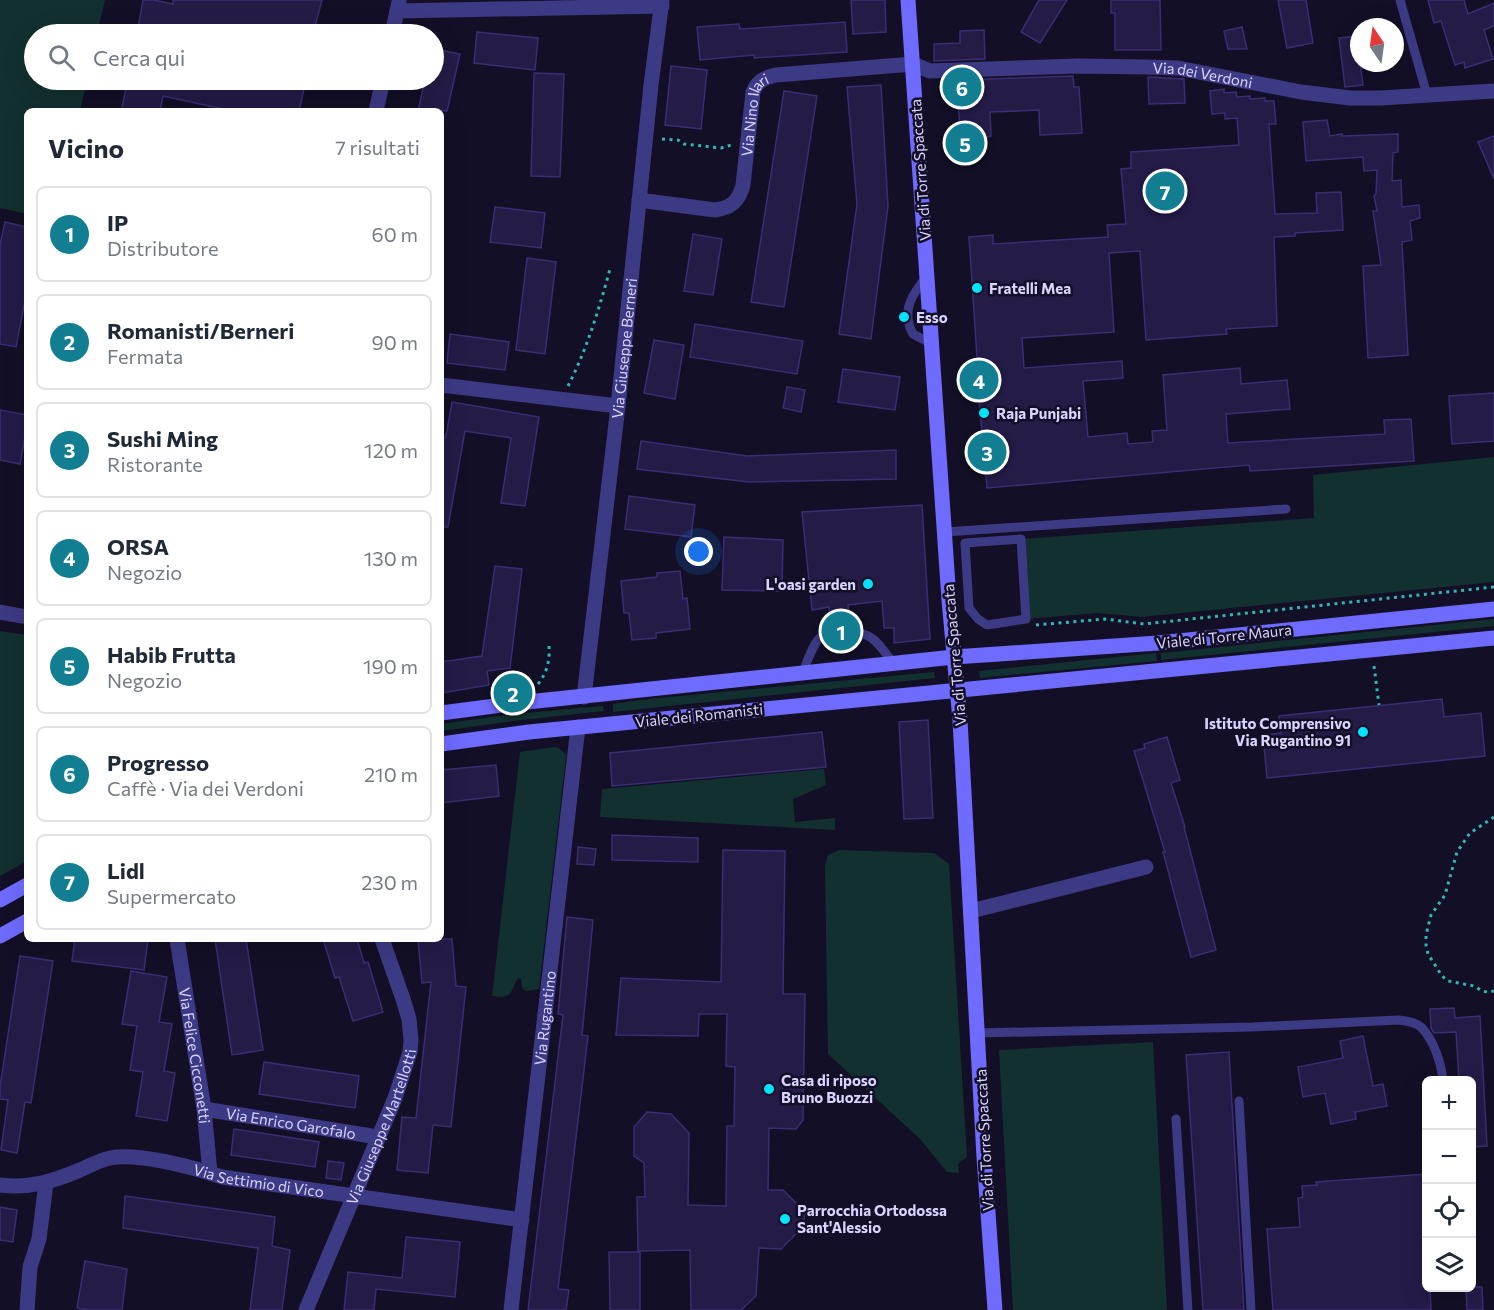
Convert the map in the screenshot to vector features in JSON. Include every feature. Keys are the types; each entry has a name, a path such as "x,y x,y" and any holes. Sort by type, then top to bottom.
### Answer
{"street":[{"name":"Via di Torre Spaccata","path":"908,0 949,600 958,690 995,1310"},
{"path":"394,24 398,5 662,3"},
{"name":"Via Giuseppe Berneri","path":"584,697 662,3"},
{"name":"Via dei Verdoni","path":"913,64 930,71 1034,67 1155,67 1202,72 1290,90 1342,97 1372,98 1494,91"},
{"name":"Via Nino Ilari","path":"639,200 715,210 735,202 743,185 753,92 758,83 764,79 776,75 913,64"},
{"path":"377,108 381,90"},
{"path":"444,384 618,405"},
{"name":"Viale di Torre Maura","path":"954,657 1158,643 1494,609"},
{"path":"0,612 24,616"},
{"name":"Viale di Torre Maura","path":"958,690 1494,638"},
{"name":"Viale dei Romanisti","path":"444,713 954,657"},
{"name":"Viale dei Romanisti","path":"444,744 529,732 958,690"},
{"name":"Via Rugantino","path":"511,1310 578,727"},
{"path":"971,911 1146,867"},
{"path":"0,900 24,887"},
{"path":"0,936 24,923"},
{"name":"Via Felice Cicconetti","path":"177,942 204,1109 210,1173"},
{"name":"Via Giuseppe Martellotti","path":"306,1310 404,1075 410,1052 411,1040 406,1009 383,942"},
{"name":"Via Enrico Garofalo","path":"204,1109 378,1137"},
{"name":"Via Settimio di Vico","path":"0,1185 19,1186 46,1183 108,1158 120,1157 154,1160 222,1177 522,1220"},
{"path":"27,1310 30,1267 39,1239 46,1183"}],"lane":[{"path":"1400,0 1427,95"},
{"path":"927,276 908,305 909,324 913,334 932,344"},
{"path":"945,532 1286,509"},
{"path":"1021,538 1026,619 987,625 978,619 969,608 965,543 1021,538"},
{"path":"802,674 814,645 823,635 830,633 864,633 875,641 894,664"},
{"path":"977,1033 1253,1027 1398,1020 1421,1026 1436,1052 1443,1076"},
{"path":"1239,1101 1251,1310"},
{"path":"1176,1119 1188,1310"}],"path":[{"path":"658,135 662,139 678,140 684,144 721,148 735,141"},
{"path":"563,387 568,386 575,373 599,308 610,269"},
{"path":"1027,626 1105,619 1144,624 1494,587"},
{"path":"538,684 549,661 549,646"},
{"path":"1374,666 1379,705"},
{"path":"1494,817 1470,833 1457,852 1445,895 1431,915 1426,935 1428,954 1442,976 1448,981 1474,986 1482,992 1494,991"}],"green space":[{"path":"0,0 105,0 99,24 24,24 24,90 85,90 81,108 24,108 24,213 0,208"},
{"path":"1494,457 1494,582 1142,617 1098,613 1026,619 1021,539 1314,518 1313,475"},
{"path":"1494,619 1494,626 1161,660 1161,653"},
{"path":"0,631 24,635 24,863 0,876"},
{"path":"1156,653 1157,661 980,678 979,671"},
{"path":"934,672 935,678 613,712 613,704 648,699"},
{"path":"603,706 604,711 444,731 444,724 514,714"},
{"path":"554,747 566,754 566,757 539,989 524,990 521,979 518,978 508,996 492,996 520,752"},
{"path":"824,769 826,785 793,799 795,822 835,818 835,830 600,817 602,789"},
{"path":"839,850 934,853 949,864 967,1157 958,1164 959,1173 947,1172 920,1139 828,1054 825,865 828,855"},
{"path":"1153,1042 1167,1310 1013,1310 999,1050"}],"building":[{"path":"143,0 173,4 173,0 322,0 316,24 139,24"},
{"path":"851,0 885,0 886,32 853,34"},
{"path":"1039,0 1067,0 1040,43 1021,32"},
{"path":"1111,0 1160,0 1161,50 1115,50 1115,13 1111,13"},
{"path":"1278,0 1306,0 1313,43 1287,48"},
{"path":"1428,0 1464,0 1468,14 1494,3 1494,26 1484,30 1493,59 1465,68 1464,62 1455,65 1441,21 1434,23"},
{"path":"845,22 847,52 754,58 754,55 700,60 697,27 739,24 740,29"},
{"path":"1242,27 1247,49 1228,49 1224,31"},
{"path":"984,30 985,59 934,61 934,44 960,43 960,31"},
{"path":"477,32 538,38 535,70 474,63"},
{"path":"1350,37 1350,72 1361,72 1363,85 1345,87 1339,38"},
{"path":"444,51 460,54 447,111 444,111 444,108 419,108 423,90 444,90"},
{"path":"671,66 707,70 701,129 665,125"},
{"path":"534,73 564,74 560,177 531,176"},
{"path":"1073,76 1074,87 1079,87 1082,133 1040,135 1039,110 990,112 991,136 987,137 987,149 961,150 957,80"},
{"path":"1148,77 1184,79 1185,103 1149,104"},
{"path":"881,85 888,206 871,339 839,334 857,204 847,87"},
{"path":"1224,89 1224,93 1236,92 1237,97 1250,96 1250,99 1265,98 1265,101 1274,101 1276,124 1269,124 1275,214 1317,213 1316,193 1341,192 1343,230 1295,233 1295,236 1274,237 1277,326 1226,329 1227,334 1146,340 1140,251 1109,253 1114,332 1022,338 1024,368 1122,361 1123,378 1083,381 1088,437 1127,433 1128,444 1153,442 1152,431 1167,430 1163,375 1240,368 1241,384 1287,380 1290,409 1226,414 1228,443 1385,434 1384,420 1411,419 1414,461 1250,471 1249,465 987,488 978,389 975,389 974,372 978,372 969,237 993,235 993,244 1108,237 1107,225 1126,224 1121,169 1131,168 1131,152 1239,145 1237,118 1225,119 1225,113 1212,114 1210,91"},
{"path":"126,90 304,90 300,108 218,108 163,96 161,108 122,108"},
{"path":"784,91 817,96 784,307 751,302"},
{"path":"1327,120 1330,136 1398,134 1398,152 1393,153 1392,181 1401,180 1402,207 1419,205 1420,218 1410,221 1412,240 1402,242 1408,355 1368,358 1363,266 1381,265 1373,211 1377,211 1374,196 1377,170 1364,171 1363,157 1306,161 1303,122"},
{"path":"1494,136 1494,179 1478,142"},
{"path":"495,207 545,213 541,248 490,242"},
{"path":"5,222 24,226 24,306 16,347 0,344 0,245"},
{"path":"693,234 722,239 713,295 684,291"},
{"path":"527,258 556,262 545,354 516,350"},
{"path":"695,324 803,341 797,374 690,357"},
{"path":"450,334 509,342 505,370 447,363"},
{"path":"654,340 684,345 675,399 644,393"},
{"path":"843,369 900,377 895,410 838,402"},
{"path":"787,387 805,390 801,412 783,408"},
{"path":"1494,393 1494,441 1452,444 1449,396"},
{"path":"452,402 539,417 525,506 501,503 511,438 465,431 448,527 444,527 444,438"},
{"path":"0,410 24,414 24,442 20,464 0,460"},
{"path":"641,441 747,456 896,450 896,479 749,482 637,469"},
{"path":"629,496 695,505 691,537 625,529"},
{"name":"L'oasi garden","path":"922,505 930,639 894,643 894,628 884,628 882,601 848,605 850,626 831,626 829,607 812,610 802,512"},
{"path":"724,537 783,540 782,591 722,590"},
{"path":"495,566 522,569 510,668 487,671 489,685 444,692 444,662 482,656"},
{"path":"680,571 683,599 687,598 690,629 656,633 656,638 632,640 629,613 624,613 621,581 657,577 657,573"},
{"path":"1442,699 1444,717 1481,713 1485,756 1267,778 1263,735 1281,733 1279,716"},
{"path":"928,720 933,818 904,819 899,722"},
{"path":"822,732 826,767 612,786 610,753"},
{"path":"1167,737 1180,780 1171,783 1185,827 1216,950 1191,957 1163,852 1165,852 1134,751 1145,748 1144,744"},
{"path":"496,765 499,796 444,803 444,770"},
{"path":"612,835 698,838 698,862 612,860"},
{"path":"578,847 596,849 594,865 577,864"},
{"name":"Casa di riposo Bruno Buozzi","path":"723,850 785,851 783,994 805,994 803,1120 796,1129 769,1128 768,1190 783,1190 805,1212 803,1227 781,1249 759,1248 756,1296 741,1310 691,1310 690,1250 638,1251 637,1197 645,1197 644,1163 634,1156 634,1127 647,1112 671,1114 689,1133 688,1205 726,1206 727,1126 734,1126 735,1067 726,1066 727,1014 699,1014 698,1036 616,1035 621,978 721,982"},
{"path":"567,917 593,920 582,1035 588,1036 558,1289 569,1290 566,1310 528,1310 563,1015 558,1014"},
{"path":"444,939 452,939 456,986 466,987 451,1127 433,1125 428,1173 397,1170 402,1117 416,1118 431,982 422,983 418,942 444,942"},
{"path":"75,942 148,942 144,970 72,961"},
{"path":"215,942 246,942 263,1050 232,1055"},
{"path":"324,942 358,942 364,963 368,962 383,1012 353,1021 339,977 335,978"},
{"path":"20,956 53,961 31,1103 25,1102 17,1153 1,1150 8,1100 0,1099 0,1087"},
{"path":"131,971 167,977 159,1022 172,1024 164,1071 175,1073 167,1121 136,1116 143,1072 130,1070 137,1026 122,1024"},
{"path":"1454,1008 1455,1018 1480,1016 1487,1146 1476,1147 1476,1076 1459,1076 1456,1032 1434,1033 1431,1028 1430,1009"},
{"path":"1363,1036 1373,1086 1383,1084 1387,1106 1355,1112 1356,1119 1331,1124 1325,1093 1303,1097 1298,1067 1343,1058 1340,1041"},
{"path":"1229,1052 1244,1310 1203,1310 1186,1055"},
{"path":"264,1062 359,1076 355,1108 259,1094"},
{"path":"234,1129 319,1142 315,1167 231,1155"},
{"path":"328,1161 344,1163 341,1180 326,1178"},
{"path":"1422,1174 1422,1292 1430,1292 1431,1310 1273,1310 1267,1229 1300,1227 1298,1198 1303,1197 1302,1186 1317,1185 1316,1182"},
{"path":"125,1196 275,1217 272,1246 290,1250 282,1310 250,1310 258,1248 123,1228"},
{"path":"0,1207 17,1210 13,1242 0,1240"},
{"path":"406,1237 460,1242 455,1297 376,1289 374,1310 344,1310 348,1272 402,1278"},
{"path":"609,1252 640,1252 640,1310 610,1310"},
{"path":"85,1261 127,1269 122,1310 77,1308"},
{"path":"1476,1287 1482,1287 1483,1310 1467,1310 1466,1292 1476,1292"}],"place":[{"name":"Progresso","path":"962,87"},
{"name":"Habib Frutta","path":"965,143"},
{"name":"Lidl","path":"1165,191"},
{"name":"Fratelli Mea","path":"977,288"},
{"name":"Esso","path":"904,317"},
{"name":"ORSA","path":"979,380"},
{"name":"Raja Punjabi","path":"984,413"},
{"name":"Sushi Ming","path":"987,452"},
{"name":"L'oasi garden","path":"868,584"},
{"name":"IP","path":"841,631"},
{"name":"Romanisti/Berneri","path":"513,693"},
{"name":"Istituto Comprensivo Via Rugantino 91","path":"1363,732"},
{"name":"Casa di riposo Bruno Buozzi","path":"769,1089"},
{"name":"Parrocchia Ortodossa Sant'Alessio","path":"785,1219"}]}
